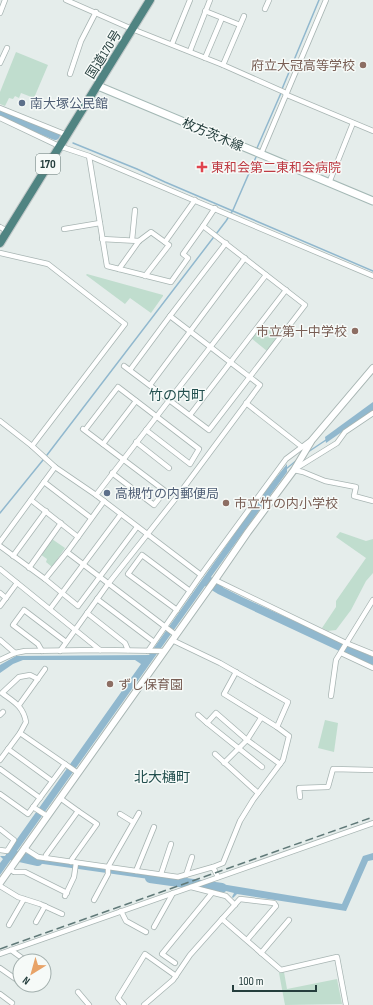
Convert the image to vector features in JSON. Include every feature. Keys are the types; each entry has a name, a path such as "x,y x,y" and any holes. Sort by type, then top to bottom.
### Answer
{"highway":[{"name":"国道170号","path":"0,243 4,229 67,135 150,0"}],"main road":[{"name":"枚方茨木線","path":"98,86 373,201"}],"street":[{"path":"0,13 5,0"},
{"path":"66,0 80,3 132,29 190,51 284,92 287,95 373,131"},
{"path":"172,44 190,0"},
{"path":"190,51 210,0"},
{"path":"265,9 269,0"},
{"path":"261,154 326,0"},
{"path":"205,11 240,25"},
{"path":"70,74 82,41 96,12"},
{"path":"223,65 244,16"},
{"path":"205,58 222,18"},
{"path":"0,62 7,48"},
{"path":"0,108 67,135"},
{"path":"0,118 59,146 89,156 215,208 373,276"},
{"path":"329,183 353,123"},
{"path":"89,156 107,266 170,282 188,258 183,254 204,226 215,208"},
{"path":"165,242 195,200"},
{"path":"132,240 135,210"},
{"path":"64,229 100,223"},
{"path":"124,366 209,430 305,305 204,226"},
{"path":"119,269 139,240 151,232 169,245 145,276"},
{"path":"102,239 139,240"},
{"path":"130,370 226,243"},
{"path":"0,253 48,264 125,324 32,446"},
{"path":"150,385 245,258"},
{"path":"96,495 123,458 170,400 266,275"},
{"path":"190,415 286,290"},
{"path":"60,651 108,584 146,534 176,498 260,384 170,316"},
{"path":"62,914 14,895 0,884 45,816 60,798 76,772 294,470 312,440 373,368"},
{"path":"112,473 154,505 165,491 84,429 118,387 200,449 190,464 146,430"},
{"path":"104,444 136,401"},
{"path":"246,403 302,447"},
{"path":"294,470 337,444 345,432 373,413"},
{"path":"0,421 56,466 201,575"},
{"path":"148,651 201,575 286,459 312,440"},
{"path":"136,442 169,468"},
{"path":"0,542 56,466"},
{"path":"294,470 325,481 356,486 354,496 373,501"},
{"path":"44,482 91,518"},
{"path":"31,500 78,537"},
{"path":"45,579 67,552 104,501"},
{"path":"13,556 46,512"},
{"path":"50,609 121,514"},
{"path":"29,568 61,523"},
{"path":"0,546 45,579 78,606 137,527"},
{"path":"67,552 166,627 174,636 288,702 277,727"},
{"path":"177,610 128,574 142,555 190,591"},
{"path":"0,569 100,650"},
{"path":"215,580 346,644 371,653 373,646"},
{"path":"0,606 17,583"},
{"path":"0,593 6,598"},
{"path":"97,599 154,642"},
{"path":"331,696 336,660 373,600"},
{"path":"42,651 38,644 13,625 24,610 66,642"},
{"path":"87,613 125,643 128,650"},
{"path":"0,640 15,653"},
{"path":"1,657 25,651 162,651"},
{"path":"341,653 373,668"},
{"path":"19,705 45,669"},
{"path":"24,848 38,857 75,865 178,877 223,863 240,821 258,793 283,760 289,736 224,694 236,672"},
{"path":"0,760 20,733 26,722 24,713 19,705 2,692 19,677 30,674 38,679"},
{"path":"207,723 216,713 247,740 280,764"},
{"path":"198,714 262,767"},
{"path":"224,763 247,740 261,718"},
{"path":"20,733 76,772"},
{"path":"8,749 52,781"},
{"path":"215,754 258,793"},
{"path":"0,794 28,814 35,808 52,781 66,765"},
{"path":"0,769 40,798"},
{"path":"300,797 300,788 328,787 333,769 373,770"},
{"path":"10,869 14,872 26,872 66,894 74,877 75,865 72,859 98,824 60,798"},
{"path":"35,808 45,816"},
{"path":"46,858 46,855 78,811"},
{"path":"94,900 108,874 108,868 139,813"},
{"path":"120,814 133,822"},
{"path":"0,954 373,823"},
{"path":"136,871 154,827"},
{"path":"0,829 14,840 7,851 0,850"},
{"path":"161,874 171,844"},
{"path":"186,875 192,857"},
{"path":"213,867 218,877"},
{"path":"193,886 226,896 235,904"},
{"path":"154,927 173,893"},
{"path":"175,962 162,954 212,893"},
{"path":"9,925 24,899"},
{"path":"144,1005 173,980 190,955 240,899 274,902 276,906 247,940"},
{"path":"36,922 45,906"},
{"path":"121,911 126,921 146,932"},
{"path":"222,919 281,970 337,957 346,1005"},
{"path":"261,952 289,920"},
{"path":"11,950 15,953"},
{"path":"124,1005 118,998 145,954 176,976"},
{"path":"0,968 12,976"},
{"path":"78,992 89,1005"},
{"path":"0,994 12,1003"}],"green space":[{"path":"16,52 48,65 34,98 21,93 19,98 15,96 13,99 9,98 5,106 0,104 0,92"},
{"path":"87,274 163,296 151,313 130,298 125,304 86,275"},
{"path":"261,324 278,337 267,351 251,338"},
{"path":"340,532 366,541 373,539 373,573 366,581 351,610 336,630 328,631 322,628 336,607 336,601 366,558 336,537"},
{"path":"52,539 65,548 52,567 46,562 47,559 40,554"},
{"path":"325,720 338,723 334,752 318,748"},
{"path":"284,972 287,989 337,979 342,1004 285,1005 279,973"}],"water":[{"path":"373,402 373,410 326,443 325,437"},
{"path":"287,464 287,472 211,577 224,588 242,597 373,657 373,665 260,614 218,594 205,586 0,875 0,863 3,859 0,856 5,856 141,664 135,660 23,660 13,664 0,673 0,665 16,656 149,655 259,499"},
{"path":"373,853 373,860 368,861 346,911 237,894 233,898 234,893 206,886 215,883 342,904 363,856"},
{"path":"25,857 162,877 163,881 22,861"}],"waterway":[{"path":"282,89 319,0"},
{"path":"257,148 281,93"},
{"path":"0,112 55,135"},
{"path":"73,143 137,169 373,271"},
{"path":"47,455 226,221 233,210 256,157"},
{"path":"308,452 326,440"},
{"path":"0,513 43,460"},
{"path":"286,469 297,460"},
{"path":"11,855 38,861"},
{"path":"150,878 222,888"}],"railway":[{"path":"0,949 373,817"}],"place":[{"name":"府立大冠高等学校","path":"363,65"},
{"name":"南大塚公民館","path":"22,103"},
{"name":"東和会第二東和会病院","path":"202,167"},
{"name":"市立第十中学校","path":"355,331"},
{"name":"高槻竹の内郵便局","path":"107,493"},
{"name":"市立竹の内小学校","path":"226,503"},
{"name":"ずし保育園","path":"110,684"}],"district":[{"name":"竹の内町","path":"177,395"},
{"name":"北大樋町","path":"162,777"}]}
